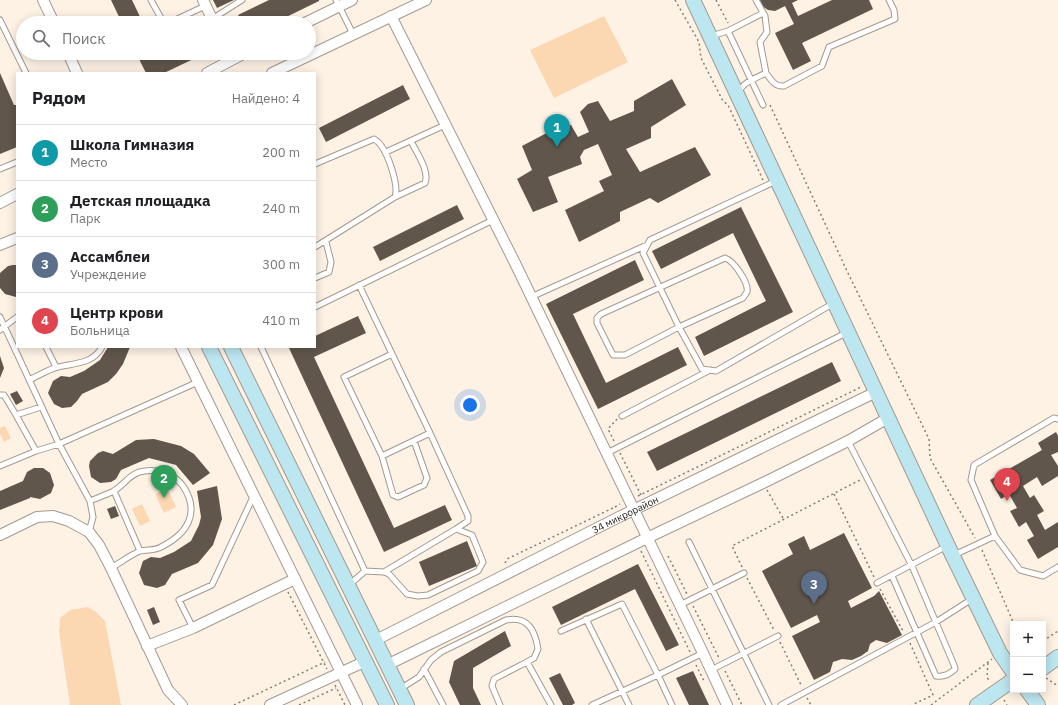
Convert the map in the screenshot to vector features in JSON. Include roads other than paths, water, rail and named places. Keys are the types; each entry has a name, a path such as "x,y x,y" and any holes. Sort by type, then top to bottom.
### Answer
{"street":[{"path":"43,0 51,16"},
{"path":"316,16 337,3 352,0"},
{"path":"316,52 409,6 426,0"},
{"path":"693,0 737,95 771,183 834,303 1010,676"},
{"path":"204,3 210,16"},
{"path":"391,16 531,297 727,705"},
{"path":"71,60 77,72"},
{"path":"208,72 225,60"},
{"path":"274,72 299,60"},
{"path":"0,202 16,194"},
{"path":"0,245 16,238"},
{"path":"181,348 357,705"},
{"path":"210,348 387,705"},
{"path":"232,348 407,705"},
{"name":"34 микрорайон","path":"376,640 874,387"},
{"path":"388,665 637,542 763,483 848,441 888,418"},
{"path":"0,535 37,517 53,516 69,521 89,532 99,545 111,568 168,690 182,705"},
{"path":"147,646 193,628 295,579"},
{"path":"1046,657 1058,649"},
{"path":"1046,666 1058,657"},
{"path":"270,705 330,676 366,661"},
{"path":"977,705 1010,681"},
{"path":"990,705 1010,682"},
{"path":"1020,693 1027,705"},
{"path":"1029,693 1038,705"}],"lane":[{"path":"151,0 160,16"},
{"path":"220,16 242,0"},
{"path":"756,0 763,14 767,32 760,42 766,73 779,87 784,86 822,66 829,47 895,19 894,10 889,0"},
{"path":"181,16 204,3"},
{"path":"337,3 353,34"},
{"path":"710,36 729,30 763,14"},
{"path":"0,20 16,53"},
{"path":"729,30 750,80 763,105"},
{"path":"20,60 26,72"},
{"path":"737,95 740,88 750,80 766,73"},
{"path":"386,152 445,125"},
{"path":"316,164 371,139 378,141 386,152 397,187 395,197"},
{"path":"316,247 326,242 395,197 426,183 427,180 425,172 411,141"},
{"path":"0,169 16,162"},
{"path":"771,183 650,240 647,244 643,252 679,327 702,369 716,371 834,303"},
{"path":"316,306 493,220"},
{"path":"316,278 329,272 330,267 326,242"},
{"path":"531,297 647,244"},
{"path":"725,258 735,264 746,287 747,292 743,298 679,327 625,356 619,356 613,355 597,323 597,318 601,314 725,258"},
{"path":"359,285 468,516 468,521 384,572"},
{"path":"0,317 2,329 29,380 59,444 90,501 93,516 89,532"},
{"path":"2,329 16,318"},
{"path":"606,454 848,332"},
{"path":"46,348 56,367"},
{"path":"29,380 56,367 89,361 99,353 102,348"},
{"path":"262,348 365,571"},
{"path":"392,354 344,376 382,456 393,495 398,496 424,485 427,478 414,441"},
{"path":"622,416 710,370"},
{"path":"0,466 36,451 59,444 198,382"},
{"path":"0,396 4,395 36,451"},
{"path":"16,415 41,407"},
{"path":"1058,419 1054,418 974,465 971,480 995,536 1020,570 1043,576 1058,567"},
{"path":"382,456 430,433"},
{"path":"848,441 912,566 954,664 955,669 952,672 941,677 936,676 892,576"},
{"path":"90,501 114,491 131,476 145,470 172,476 180,482 186,491 193,510 190,520 176,538 161,548 140,551 111,568"},
{"path":"114,491 140,551"},
{"path":"193,628 179,600 212,585 254,494"},
{"path":"349,586 365,571 384,572 389,574 407,594 418,596 428,595 478,571 483,562 472,535 456,529"},
{"path":"877,583 912,566 951,551 979,545 995,536"},
{"path":"689,542 769,705"},
{"path":"680,605 711,588 744,573"},
{"path":"781,705 936,622 974,598"},
{"path":"562,630 622,604 672,705"},
{"path":"399,690 419,677 424,669 441,652 506,620 515,619 526,623 536,637 538,650 534,658 528,662 494,679 492,686 500,705"},
{"path":"586,619 629,705"},
{"path":"711,670 778,636"},
{"path":"592,705 703,653"},
{"path":"528,662 550,705"},
{"path":"424,669 443,705"}],"place":[{"name":"Школа Гимназия","path":"557,147"},
{"name":"Детская площадка","path":"164,498"},
{"name":"Центр крови","path":"1007,501"},
{"name":"Ассамблеи","path":"814,604"}]}
